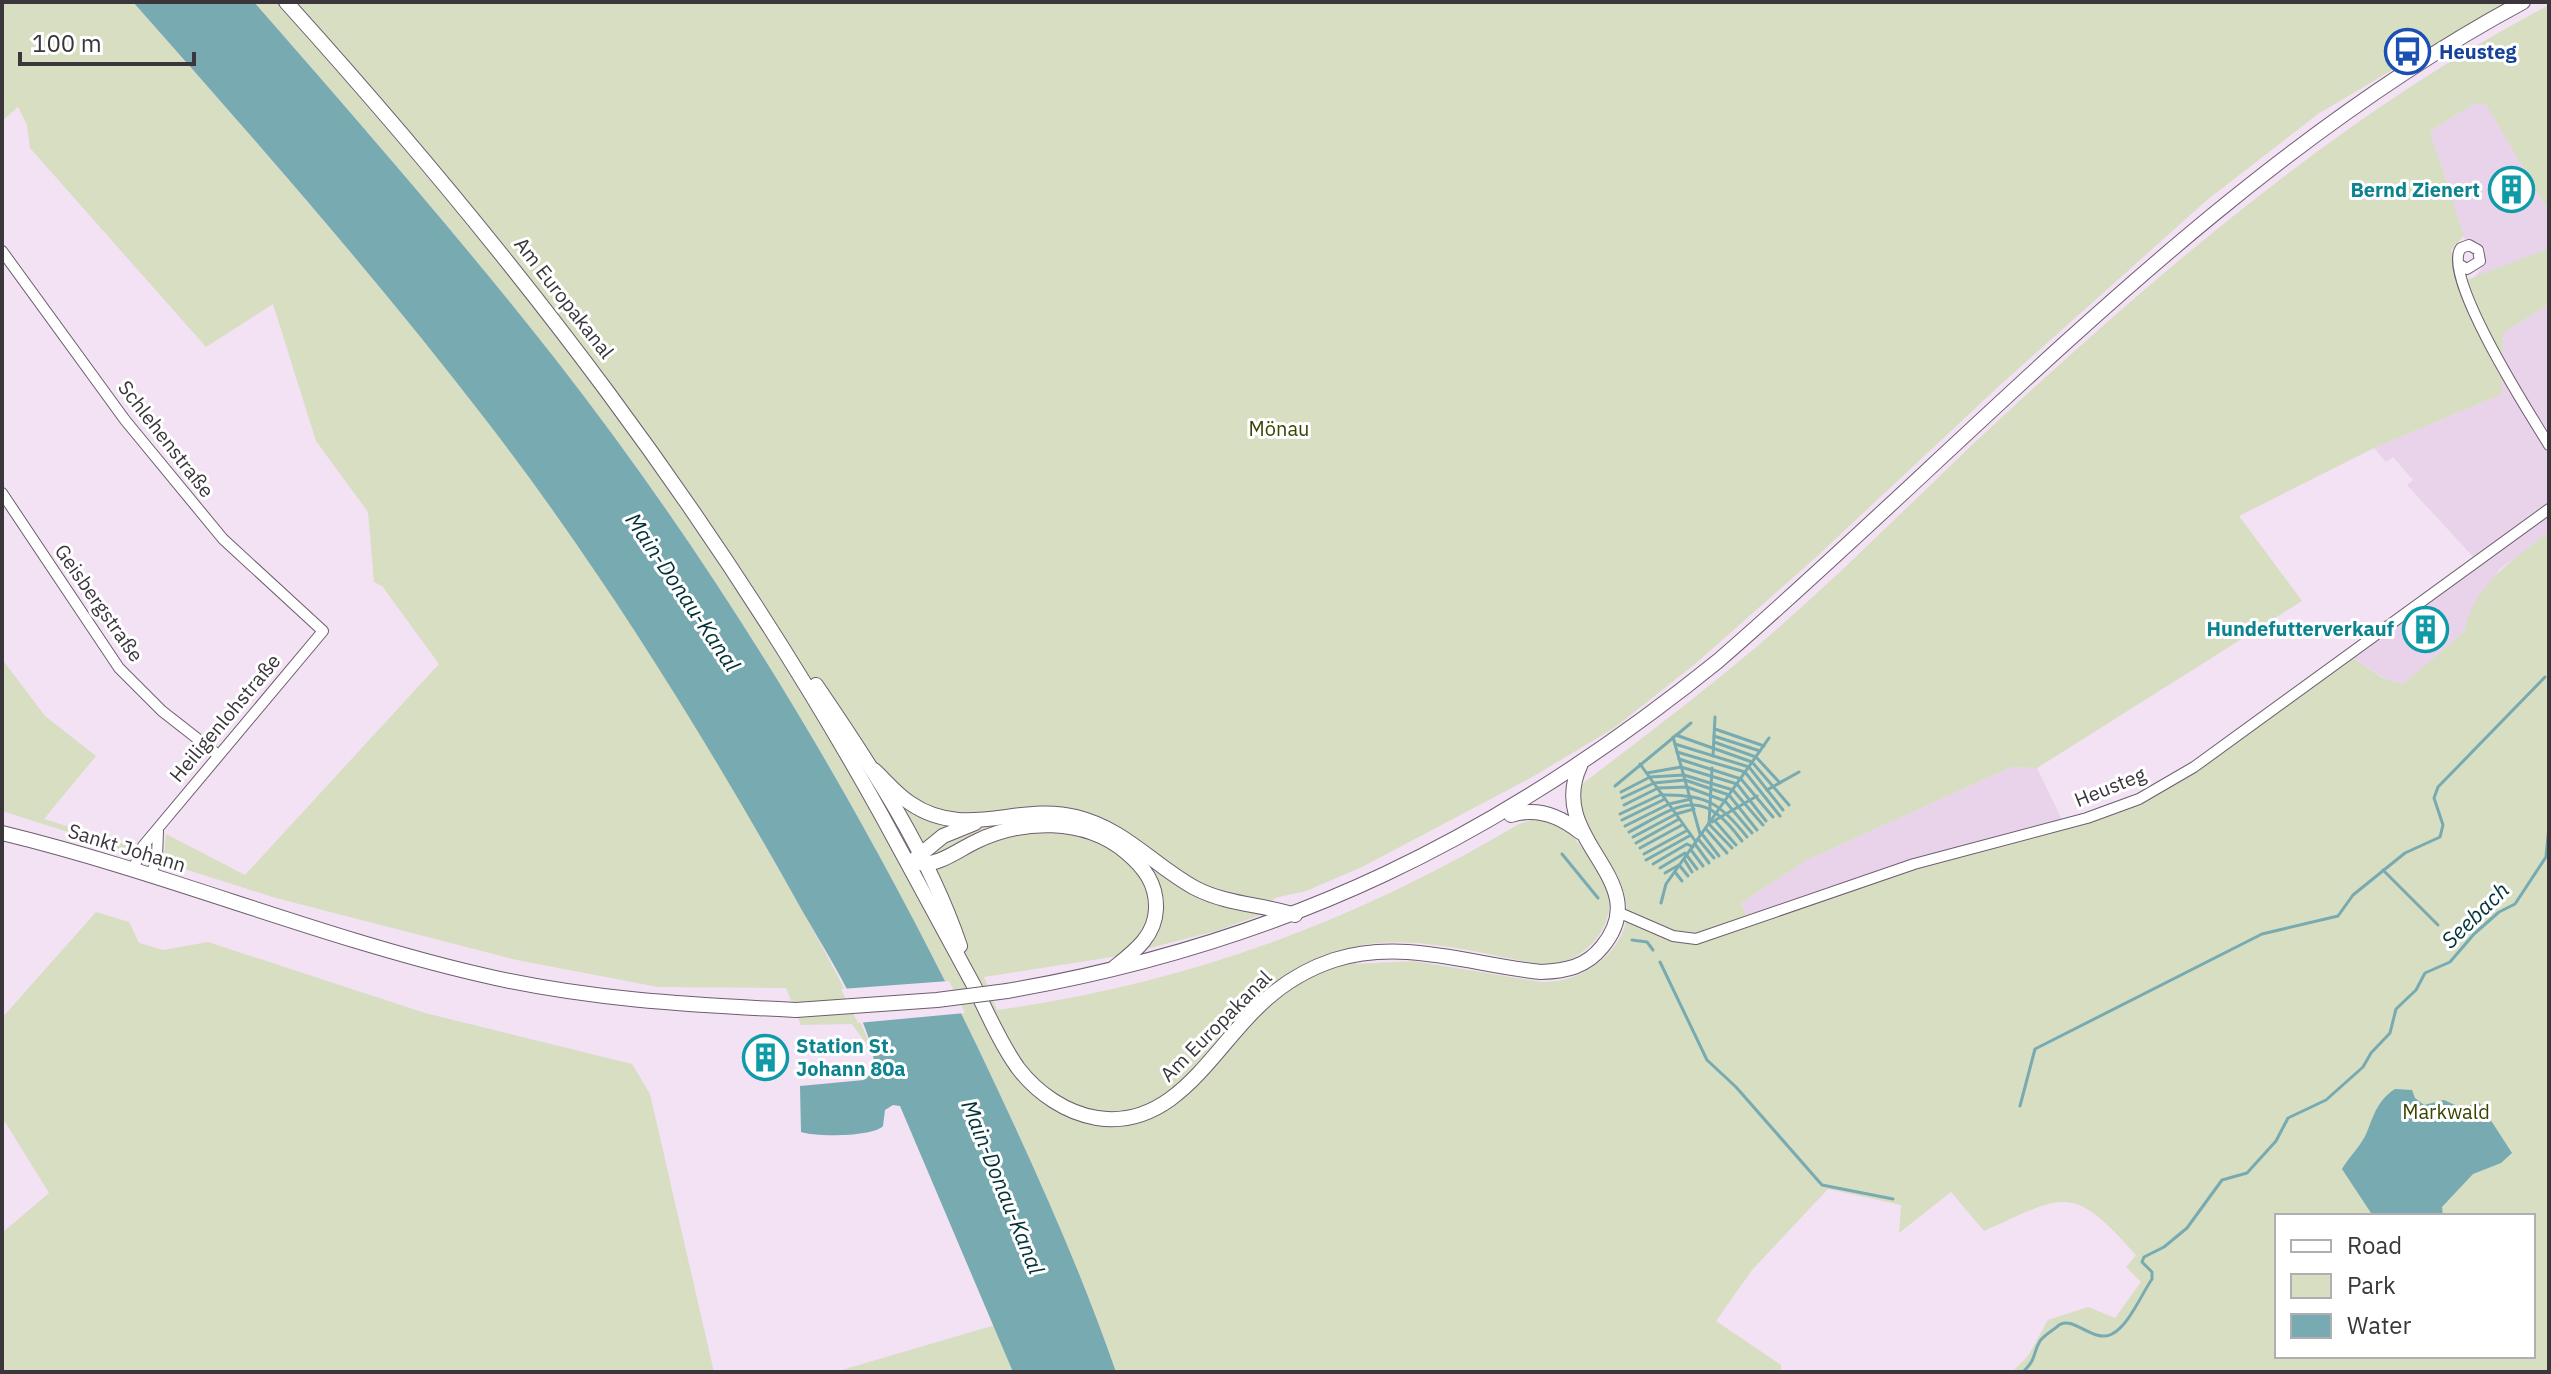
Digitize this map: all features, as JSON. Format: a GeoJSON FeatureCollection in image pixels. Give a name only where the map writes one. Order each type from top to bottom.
{"type":"FeatureCollection","features":[{"type":"Feature","properties":{"kind":"main road","name":"Am Europakanal"},"geometry":{"type":"LineString","coordinates":[[286,2],[484,228],[579,349],[696,512],[781,641],[916,863]]}},
{"type":"Feature","properties":{"kind":"main road","name":"Sankt Johann"},"geometry":{"type":"LineString","coordinates":[[2,833],[151,875],[421,960],[525,984],[681,1004],[796,1010],[937,1000],[1007,991],[1109,971],[1220,941],[1295,915],[1393,872],[1502,815],[1580,766],[1656,711],[1788,600],[2136,281],[2219,210],[2387,86],[2523,2]]}},
{"type":"Feature","properties":{"kind":"main road","name":"Am Europakanal"},"geometry":{"type":"LineString","coordinates":[[781,641],[801,663],[874,770],[974,987],[1017,1067],[1041,1092],[1062,1107],[1086,1116],[1124,1119],[1160,1105],[1181,1091],[1264,1001],[1292,980],[1323,964],[1354,955],[1401,950],[1526,970],[1564,971],[1595,955],[1609,938],[1620,913]]}},
{"type":"Feature","properties":{"kind":"main road"},"geometry":{"type":"LineString","coordinates":[[1580,766],[1571,796],[1581,832],[1614,885],[1620,913]]}},
{"type":"Feature","properties":{"kind":"main road"},"geometry":{"type":"LineString","coordinates":[[874,770],[910,804],[943,818],[975,823]]}},
{"type":"Feature","properties":{"kind":"main road"},"geometry":{"type":"LineString","coordinates":[[1502,815],[1544,813],[1581,832]]}},
{"type":"Feature","properties":{"kind":"main road"},"geometry":{"type":"LineString","coordinates":[[916,863],[943,836],[975,823],[1019,815],[1073,816],[1111,829],[1175,876],[1214,897],[1242,906],[1295,915]]}},
{"type":"Feature","properties":{"kind":"main road"},"geometry":{"type":"LineString","coordinates":[[916,863],[983,838],[1031,826],[1082,829],[1112,841],[1143,868],[1153,886],[1156,905],[1154,923],[1140,947],[1109,971]]}},
{"type":"Feature","properties":{"kind":"street","name":"Schlehenstraße"},"geometry":{"type":"LineString","coordinates":[[2,251],[125,420],[223,539],[323,631]]}},
{"type":"Feature","properties":{"kind":"street"},"geometry":{"type":"LineString","coordinates":[[2460,265],[2487,342],[2549,445]]}},
{"type":"Feature","properties":{"kind":"street","name":"Geisbergstraße"},"geometry":{"type":"LineString","coordinates":[[2,493],[119,668],[162,711],[217,754]]}},
{"type":"Feature","properties":{"kind":"street","name":"Heusteg"},"geometry":{"type":"LineString","coordinates":[[1620,913],[1673,936],[1696,939],[1914,864],[2072,823],[2139,799],[2194,767],[2549,509]]}},
{"type":"Feature","properties":{"kind":"street","name":"Heiligenlohstraße"},"geometry":{"type":"LineString","coordinates":[[133,870],[143,846],[323,631]]}},
{"type":"Feature","properties":{"kind":"street","name":"Heiligenlohstraße"},"geometry":{"type":"LineString","coordinates":[[151,875],[157,857],[158,831]]}},
{"type":"Feature","properties":{"kind":"shaded area"},"geometry":{"type":"Polygon","coordinates":[[[2486,103],[2549,212],[2549,248],[2474,278],[2484,265],[2485,249],[2478,242],[2465,240],[2430,131],[2474,104],[2486,103]]]}},
{"type":"Feature","properties":{"kind":"shaded area"},"geometry":{"type":"Polygon","coordinates":[[[2549,304],[2549,532],[2499,570],[2465,631],[2403,684],[2384,678],[2348,655],[2477,561],[2407,485],[2413,480],[2393,457],[2386,462],[2374,448],[2502,394],[2503,333],[2549,304]]]}},
{"type":"Feature","properties":{"kind":"shaded area"},"geometry":{"type":"Polygon","coordinates":[[[2011,767],[2037,768],[2064,824],[1879,870],[1747,918],[1741,903],[1807,860],[2011,767]]]}},
{"type":"Feature","properties":{"kind":"green space"},"geometry":{"type":"Polygon","coordinates":[[[2,2],[133,2],[360,263],[527,475],[634,629],[701,735],[794,895],[837,975],[875,1056],[852,1024],[801,1025],[786,988],[658,987],[517,960],[276,898],[2,811],[2,659],[45,716],[96,756],[44,819],[164,856],[166,834],[245,875],[439,664],[382,586],[374,582],[368,512],[316,441],[273,304],[206,347],[30,148],[27,125],[18,107],[2,121],[2,2]]]}},
{"type":"Feature","properties":{"kind":"green space"},"geometry":{"type":"Polygon","coordinates":[[[254,2],[2507,2],[2318,114],[2207,200],[1998,387],[1814,559],[1695,664],[1614,728],[1534,776],[1362,867],[1306,891],[1275,898],[1260,915],[1216,931],[1118,956],[984,977],[997,1010],[1067,999],[1202,966],[1331,919],[1395,891],[1519,824],[1545,819],[1561,825],[1570,834],[1598,868],[1607,885],[1610,900],[1604,927],[1597,938],[1576,956],[1549,966],[1421,943],[1370,944],[1347,949],[1356,964],[1413,961],[1541,982],[1558,981],[1582,973],[1603,959],[1618,941],[1626,922],[1622,886],[1575,805],[1582,784],[1754,649],[2064,360],[2262,194],[2402,93],[2474,47],[2549,5],[2549,212],[2486,104],[2474,104],[2430,131],[2464,236],[2451,250],[2459,283],[2549,248],[2549,304],[2503,333],[2502,394],[2374,448],[2239,516],[2302,601],[2037,768],[2011,767],[1807,860],[1741,903],[1747,918],[1879,870],[2138,799],[2196,765],[2348,655],[2383,678],[2403,684],[2465,631],[2476,600],[2497,574],[2549,532],[2549,1372],[2012,1372],[2028,1356],[2048,1320],[2088,1307],[2115,1318],[2141,1282],[2126,1267],[2136,1255],[2114,1232],[2097,1216],[2067,1202],[2033,1209],[1984,1231],[1951,1192],[1899,1233],[1901,1205],[1828,1189],[1752,1270],[1716,1321],[1781,1365],[1781,1372],[1116,1372],[1052,1208],[978,1048],[838,782],[734,611],[678,527],[560,365],[448,227],[254,2]]]}},
{"type":"Feature","properties":{"kind":"green space"},"geometry":{"type":"Polygon","coordinates":[[[96,912],[129,922],[139,943],[163,950],[208,942],[425,1013],[632,1064],[650,1094],[714,1372],[2,1372],[2,1233],[49,1193],[2,1117],[2,1018],[96,912]]]}},
{"type":"Feature","properties":{"kind":"green space"},"geometry":{"type":"Polygon","coordinates":[[[995,1325],[1013,1372],[835,1372],[995,1325]]]}},
{"type":"Feature","properties":{"kind":"water","name":"Main-Donau-Kanal"},"geometry":{"type":"Polygon","coordinates":[[[133,2],[254,2],[485,272],[620,445],[734,611],[838,782],[887,870],[1015,1127],[1069,1249],[1116,1372],[1013,1372],[900,1106],[893,1105],[885,1110],[883,1126],[877,1130],[830,1135],[801,1132],[800,1086],[864,1080],[874,1071],[873,1054],[858,1010],[846,987],[728,781],[614,599],[489,424],[359,263],[133,2]]]}},
{"type":"Feature","properties":{"kind":"water"},"geometry":{"type":"Polygon","coordinates":[[[2395,1089],[2412,1090],[2415,1098],[2424,1105],[2444,1100],[2462,1108],[2479,1102],[2512,1153],[2501,1163],[2473,1174],[2442,1207],[2443,1214],[2372,1214],[2342,1169],[2389,1093],[2395,1089]]]}},
{"type":"Feature","properties":{"kind":"pier"},"geometry":{"type":"Polygon","coordinates":[[[949,981],[965,1013],[858,1023],[841,989],[949,981]]]}},
{"type":"Feature","properties":{"kind":"waterway"},"geometry":{"type":"LineString","coordinates":[[2020,1106],[2035,1049],[2262,934],[2338,916],[2353,895],[2405,853],[2440,837],[2443,825],[2434,798],[2438,787],[2545,677]]}},
{"type":"Feature","properties":{"kind":"waterway"},"geometry":{"type":"LineString","coordinates":[[1713,756],[1715,717]]}},
{"type":"Feature","properties":{"kind":"waterway"},"geometry":{"type":"LineString","coordinates":[[1615,786],[1691,723]]}},
{"type":"Feature","properties":{"kind":"waterway"},"geometry":{"type":"LineString","coordinates":[[1715,729],[1764,746]]}},
{"type":"Feature","properties":{"kind":"waterway"},"geometry":{"type":"LineString","coordinates":[[1676,735],[1752,762],[1789,805]]}},
{"type":"Feature","properties":{"kind":"waterway"},"geometry":{"type":"LineString","coordinates":[[1714,736],[1760,751]]}},
{"type":"Feature","properties":{"kind":"waterway"},"geometry":{"type":"LineString","coordinates":[[1673,737],[1700,834]]}},
{"type":"Feature","properties":{"kind":"waterway"},"geometry":{"type":"LineString","coordinates":[[1661,903],[1666,884],[1769,738]]}},
{"type":"Feature","properties":{"kind":"waterway"},"geometry":{"type":"LineString","coordinates":[[1714,742],[1756,757],[1780,783]]}},
{"type":"Feature","properties":{"kind":"waterway"},"geometry":{"type":"LineString","coordinates":[[1675,744],[1749,767],[1783,810]]}},
{"type":"Feature","properties":{"kind":"waterway"},"geometry":{"type":"LineString","coordinates":[[1677,752],[1745,772],[1780,816]]}},
{"type":"Feature","properties":{"kind":"waterway"},"geometry":{"type":"LineString","coordinates":[[1679,759],[1741,779],[1773,817]]}},
{"type":"Feature","properties":{"kind":"waterway"},"geometry":{"type":"LineString","coordinates":[[1640,764],[1696,842]]}},
{"type":"Feature","properties":{"kind":"waterway"},"geometry":{"type":"LineString","coordinates":[[1647,773],[1681,767],[1737,784],[1766,821]]}},
{"type":"Feature","properties":{"kind":"waterway"},"geometry":{"type":"LineString","coordinates":[[1709,824],[1712,768]]}},
{"type":"Feature","properties":{"kind":"waterway"},"geometry":{"type":"LineString","coordinates":[[1767,790],[1799,772]]}},
{"type":"Feature","properties":{"kind":"waterway"},"geometry":{"type":"LineString","coordinates":[[1621,792],[1650,777],[1684,775],[1733,790],[1763,825]]}},
{"type":"Feature","properties":{"kind":"waterway"},"geometry":{"type":"LineString","coordinates":[[1622,798],[1654,783],[1685,780],[1729,795],[1757,830]]}},
{"type":"Feature","properties":{"kind":"waterway"},"geometry":{"type":"LineString","coordinates":[[1624,805],[1658,788],[1687,787],[1725,801],[1752,833]]}},
{"type":"Feature","properties":{"kind":"waterway"},"geometry":{"type":"LineString","coordinates":[[1620,814],[1662,794]]}},
{"type":"Feature","properties":{"kind":"waterway"},"geometry":{"type":"LineString","coordinates":[[1663,795],[1691,796],[1711,803],[1729,816],[1747,837]]}},
{"type":"Feature","properties":{"kind":"waterway"},"geometry":{"type":"LineString","coordinates":[[1712,822],[1757,796]]}},
{"type":"Feature","properties":{"kind":"waterway"},"geometry":{"type":"LineString","coordinates":[[1622,820],[1665,799]]}},
{"type":"Feature","properties":{"kind":"waterway"},"geometry":{"type":"LineString","coordinates":[[1625,826],[1669,804],[1691,799]]}},
{"type":"Feature","properties":{"kind":"waterway"},"geometry":{"type":"LineString","coordinates":[[1629,832],[1663,814],[1690,805],[1714,812],[1728,823],[1742,841]]}},
{"type":"Feature","properties":{"kind":"waterway"},"geometry":{"type":"LineString","coordinates":[[1633,837],[1676,814],[1694,809]]}},
{"type":"Feature","properties":{"kind":"waterway"},"geometry":{"type":"LineString","coordinates":[[1636,843],[1679,819]]}},
{"type":"Feature","properties":{"kind":"waterway"},"geometry":{"type":"LineString","coordinates":[[1715,821],[1736,845]]}},
{"type":"Feature","properties":{"kind":"waterway"},"geometry":{"type":"LineString","coordinates":[[1709,824],[1732,848]]}},
{"type":"Feature","properties":{"kind":"waterway"},"geometry":{"type":"LineString","coordinates":[[1640,848],[1682,825]]}},
{"type":"Feature","properties":{"kind":"waterway","name":"Seebach"},"geometry":{"type":"LineString","coordinates":[[2023,1372],[2033,1359],[2040,1341],[2059,1325],[2071,1324],[2105,1336],[2124,1324],[2152,1279],[2152,1272],[2142,1262],[2144,1257],[2164,1247],[2187,1228],[2222,1180],[2247,1173],[2276,1141],[2288,1118],[2326,1100],[2363,1067],[2371,1053],[2390,1033],[2396,1009],[2416,990],[2425,973],[2450,962],[2474,934],[2499,912],[2515,904],[2546,857],[2549,826]]}},
{"type":"Feature","properties":{"kind":"waterway"},"geometry":{"type":"LineString","coordinates":[[1706,829],[1727,853]]}},
{"type":"Feature","properties":{"kind":"waterway"},"geometry":{"type":"LineString","coordinates":[[1644,854],[1686,831]]}},
{"type":"Feature","properties":{"kind":"waterway"},"geometry":{"type":"LineString","coordinates":[[1702,834],[1719,856]]}},
{"type":"Feature","properties":{"kind":"waterway"},"geometry":{"type":"LineString","coordinates":[[1646,860],[1691,835]]}},
{"type":"Feature","properties":{"kind":"waterway"},"geometry":{"type":"LineString","coordinates":[[1699,840],[1714,858]]}},
{"type":"Feature","properties":{"kind":"waterway"},"geometry":{"type":"LineString","coordinates":[[1653,864],[1687,844],[1693,847]]}},
{"type":"Feature","properties":{"kind":"waterway"},"geometry":{"type":"LineString","coordinates":[[1695,844],[1709,863]]}},
{"type":"Feature","properties":{"kind":"waterway"},"geometry":{"type":"LineString","coordinates":[[1691,850],[1703,866]]}},
{"type":"Feature","properties":{"kind":"waterway"},"geometry":{"type":"LineString","coordinates":[[1660,868],[1685,853],[1697,869]]}},
{"type":"Feature","properties":{"kind":"waterway"},"geometry":{"type":"LineString","coordinates":[[1562,854],[1598,898]]}},
{"type":"Feature","properties":{"kind":"waterway"},"geometry":{"type":"LineString","coordinates":[[1684,859],[1692,872]]}},
{"type":"Feature","properties":{"kind":"waterway"},"geometry":{"type":"LineString","coordinates":[[1665,873],[1679,865]]}},
{"type":"Feature","properties":{"kind":"waterway"},"geometry":{"type":"LineString","coordinates":[[1680,866],[1688,876]]}},
{"type":"Feature","properties":{"kind":"waterway"},"geometry":{"type":"LineString","coordinates":[[2383,870],[2438,925]]}},
{"type":"Feature","properties":{"kind":"waterway"},"geometry":{"type":"LineString","coordinates":[[1675,872],[1682,881]]}},
{"type":"Feature","properties":{"kind":"waterway"},"geometry":{"type":"LineString","coordinates":[[1632,940],[1647,942],[1653,950]]}},
{"type":"Feature","properties":{"kind":"waterway"},"geometry":{"type":"LineString","coordinates":[[1660,962],[1707,1060],[1736,1087],[1822,1185],[1893,1199]]}},
{"type":"Feature","properties":{"kind":"place","name":"Heusteg"},"geometry":{"type":"Point","coordinates":[2408,52]}},
{"type":"Feature","properties":{"kind":"place","name":"Bernd Zienert"},"geometry":{"type":"Point","coordinates":[2511,190]}},
{"type":"Feature","properties":{"kind":"place","name":"Hundefutterverkauf"},"geometry":{"type":"Point","coordinates":[2425,629]}},
{"type":"Feature","properties":{"kind":"place","name":"Station St. Johann 80a"},"geometry":{"type":"Point","coordinates":[765,1057]}},
{"type":"Feature","properties":{"kind":"park label","name":"Mönau"},"geometry":{"type":"Point","coordinates":[1279,429]}},
{"type":"Feature","properties":{"kind":"park label","name":"Markwald"},"geometry":{"type":"Point","coordinates":[2446,1112]}}]}
